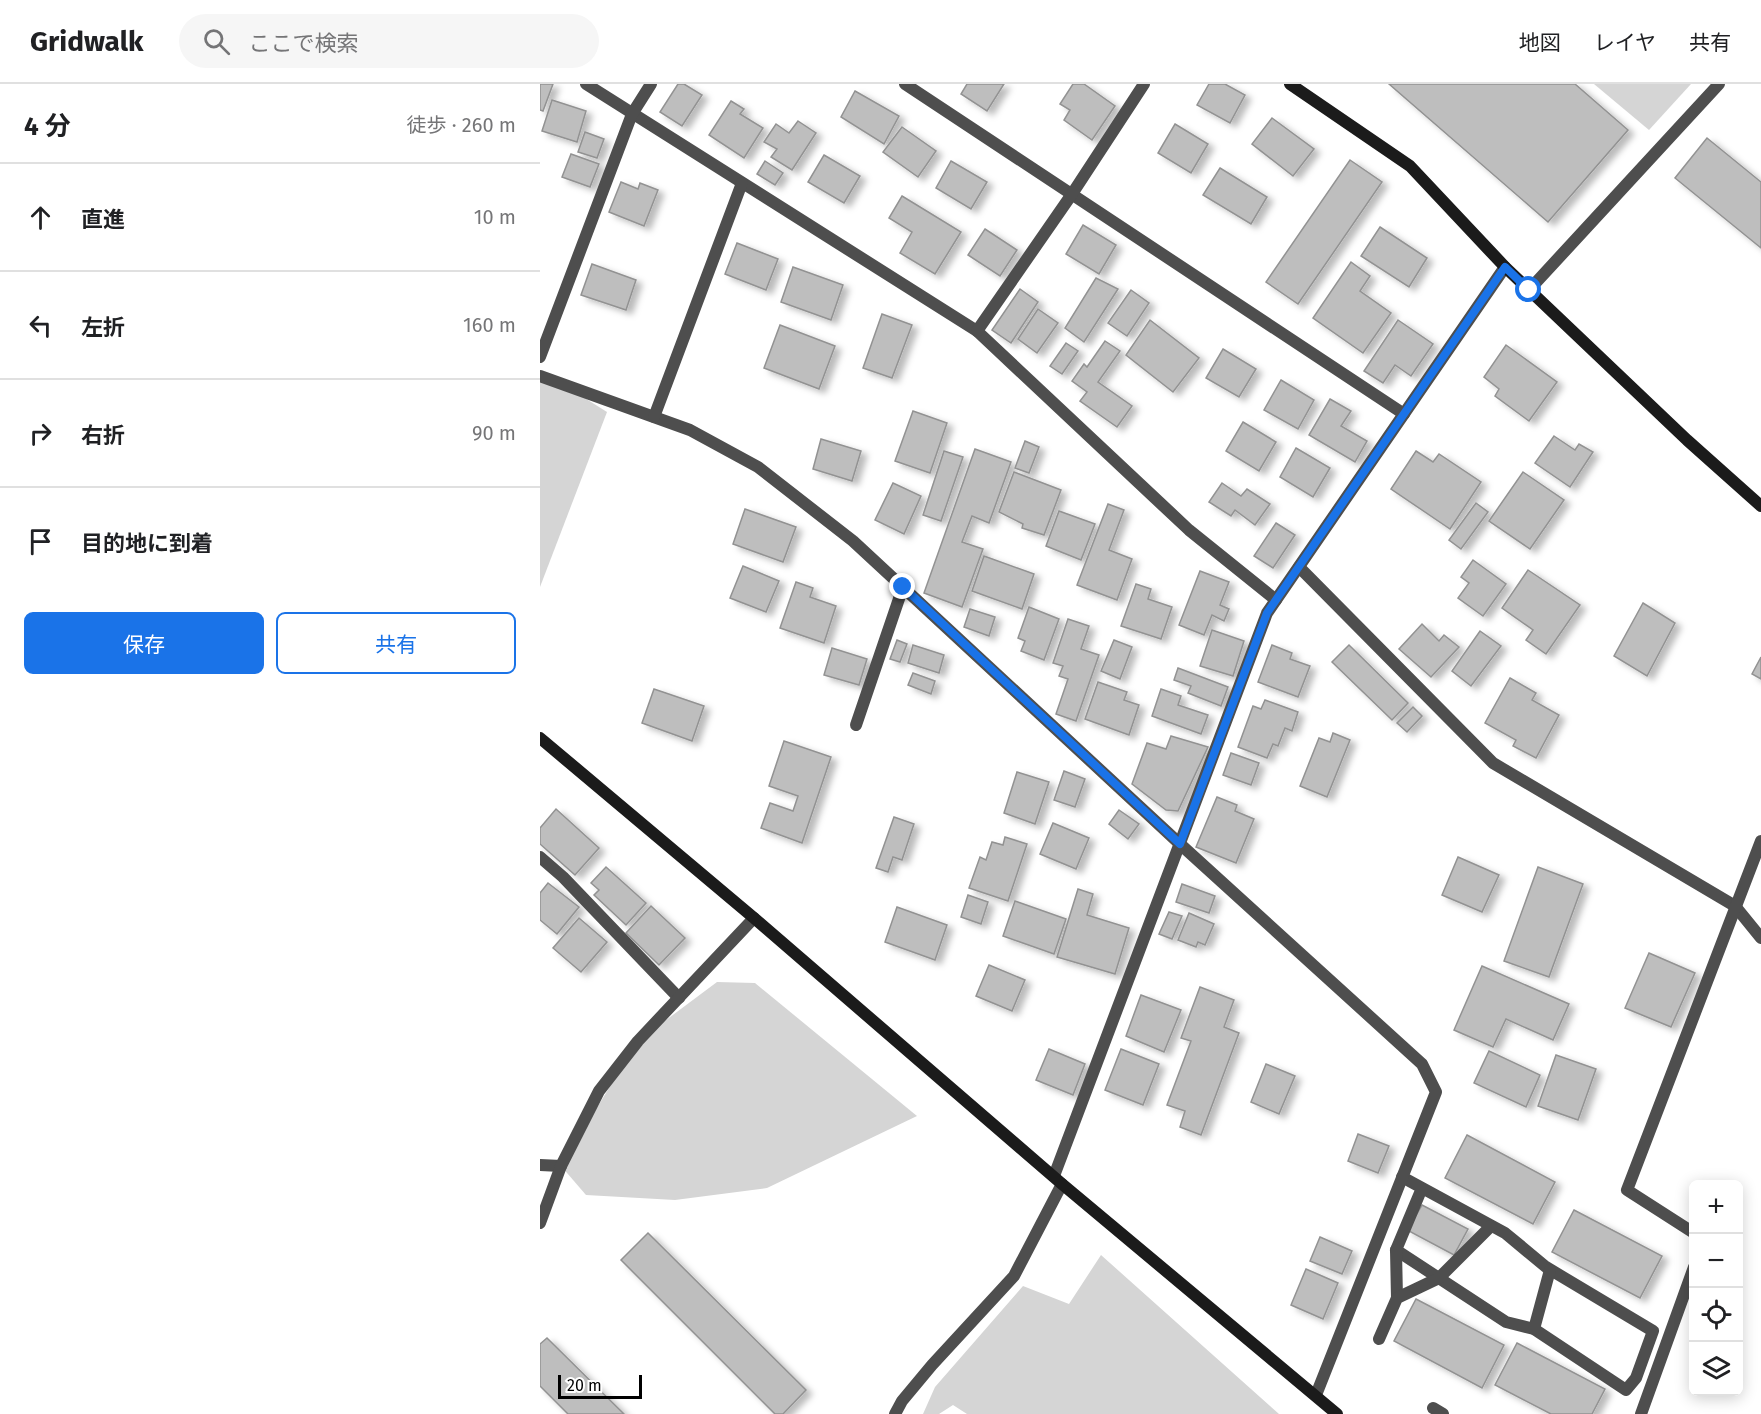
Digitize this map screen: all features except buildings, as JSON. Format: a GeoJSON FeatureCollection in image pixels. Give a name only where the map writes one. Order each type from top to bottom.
{"type":"FeatureCollection","features":[{"type":"Feature","properties":{"kind":"street"},"geometry":{"type":"LineString","coordinates":[[586,84],[977,331],[1189,530],[1276,600]]}},
{"type":"Feature","properties":{"kind":"street"},"geometry":{"type":"LineString","coordinates":[[540,357],[632,114],[651,84]]}},
{"type":"Feature","properties":{"kind":"street"},"geometry":{"type":"LineString","coordinates":[[905,84],[1404,414]]}},
{"type":"Feature","properties":{"kind":"street"},"geometry":{"type":"LineString","coordinates":[[977,331],[1072,194],[1144,84]]}},
{"type":"Feature","properties":{"kind":"street"},"geometry":{"type":"LineString","coordinates":[[1290,84],[1410,166],[1505,267],[1687,440],[1761,506]]}},
{"type":"Feature","properties":{"kind":"street"},"geometry":{"type":"LineString","coordinates":[[1529,290],[1719,84]]}},
{"type":"Feature","properties":{"kind":"street"},"geometry":{"type":"LineString","coordinates":[[654,417],[742,183]]}},
{"type":"Feature","properties":{"kind":"street"},"geometry":{"type":"LineString","coordinates":[[895,1414],[902,1401],[932,1365],[1014,1276],[1058,1180],[1267,613],[1505,267]]}},
{"type":"Feature","properties":{"kind":"street"},"geometry":{"type":"LineString","coordinates":[[540,376],[690,430],[758,467],[853,541],[1422,1064],[1436,1092],[1316,1395]]}},
{"type":"Feature","properties":{"kind":"street"},"geometry":{"type":"LineString","coordinates":[[1299,567],[1493,763],[1735,906],[1761,938]]}},
{"type":"Feature","properties":{"kind":"street"},"geometry":{"type":"LineString","coordinates":[[856,725],[903,587]]}},
{"type":"Feature","properties":{"kind":"street"},"geometry":{"type":"LineString","coordinates":[[540,738],[754,918],[1058,1180],[1337,1414]]}},
{"type":"Feature","properties":{"kind":"street"},"geometry":{"type":"LineString","coordinates":[[1689,1230],[1627,1190],[1761,841]]}},
{"type":"Feature","properties":{"kind":"street"},"geometry":{"type":"LineString","coordinates":[[540,857],[563,877],[679,998]]}},
{"type":"Feature","properties":{"kind":"street"},"geometry":{"type":"LineString","coordinates":[[540,1223],[561,1166],[599,1091],[638,1041],[754,918]]}},
{"type":"Feature","properties":{"kind":"street"},"geometry":{"type":"LineString","coordinates":[[540,1165],[561,1166]]}},
{"type":"Feature","properties":{"kind":"street"},"geometry":{"type":"LineString","coordinates":[[1396,1250],[1506,1322],[1534,1329],[1626,1390],[1636,1378],[1653,1331],[1550,1270],[1505,1233],[1402,1177]]}},
{"type":"Feature","properties":{"kind":"street"},"geometry":{"type":"LineString","coordinates":[[1379,1339],[1397,1298],[1396,1250],[1422,1188]]}},
{"type":"Feature","properties":{"kind":"street"},"geometry":{"type":"LineString","coordinates":[[1397,1298],[1439,1278],[1491,1226]]}},
{"type":"Feature","properties":{"kind":"street"},"geometry":{"type":"LineString","coordinates":[[1534,1329],[1550,1270]]}},
{"type":"Feature","properties":{"kind":"street"},"geometry":{"type":"LineString","coordinates":[[1641,1414],[1689,1281]]}},
{"type":"Feature","properties":{"kind":"shaded area"},"geometry":{"type":"Polygon","coordinates":[[[1594,84],[1691,84],[1649,130],[1594,84]]]}},
{"type":"Feature","properties":{"kind":"shaded area"},"geometry":{"type":"Polygon","coordinates":[[[540,370],[607,412],[540,587],[540,370]]]}},
{"type":"Feature","properties":{"kind":"shaded area"},"geometry":{"type":"Polygon","coordinates":[[[717,982],[755,983],[917,1116],[767,1188],[675,1200],[586,1195],[561,1166],[638,1041],[717,982]]]}},
{"type":"Feature","properties":{"kind":"shaded area"},"geometry":{"type":"Polygon","coordinates":[[[1101,1255],[1279,1414],[967,1414],[953,1405],[939,1414],[923,1414],[935,1387],[1023,1286],[1069,1304],[1101,1255]]]}},
{"type":"Feature","properties":{"kind":"route"},"geometry":{"type":"LineString","coordinates":[[903,587],[1180,844],[1267,613],[1505,267],[1529,290]]}}]}
